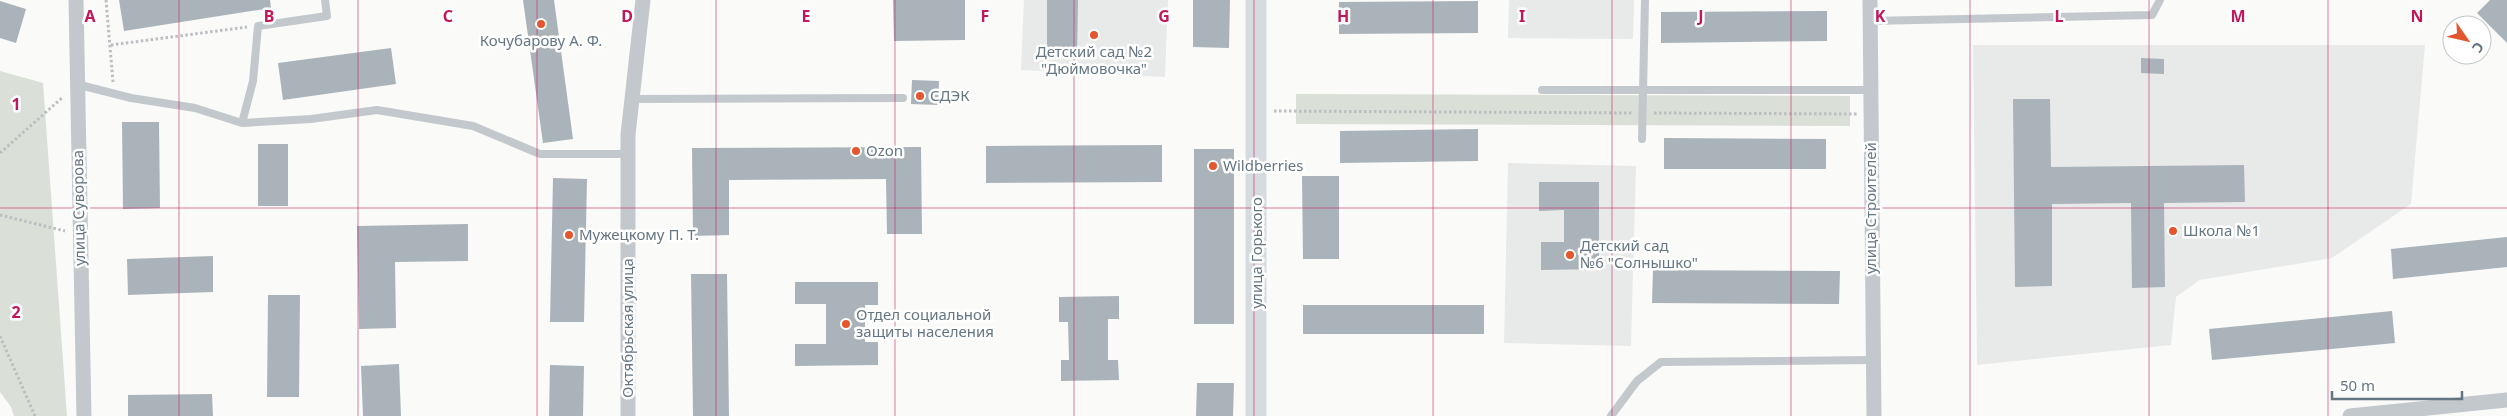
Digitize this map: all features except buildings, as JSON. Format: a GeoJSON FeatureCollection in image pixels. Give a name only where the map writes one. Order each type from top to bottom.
{"type":"FeatureCollection","features":[{"type":"Feature","properties":{"kind":"street","name":"улица Суворова"},"geometry":{"type":"LineString","coordinates":[[76,0],[76,84],[84,416]]}},
{"type":"Feature","properties":{"kind":"street","name":"Октябрьская улица"},"geometry":{"type":"LineString","coordinates":[[628,416],[628,154],[643,0]]}},
{"type":"Feature","properties":{"kind":"street","name":"улица Горького"},"geometry":{"type":"LineString","coordinates":[[1256,0],[1256,416]]}},
{"type":"Feature","properties":{"kind":"street","name":"улица Строителей"},"geometry":{"type":"LineString","coordinates":[[1870,0],[1874,416]]}},
{"type":"Feature","properties":{"kind":"street"},"geometry":{"type":"LineString","coordinates":[[2350,416],[2507,400]]}},
{"type":"Feature","properties":{"kind":"lane"},"geometry":{"type":"LineString","coordinates":[[242,123],[253,81],[258,26],[327,16],[325,0]]}},
{"type":"Feature","properties":{"kind":"lane"},"geometry":{"type":"LineString","coordinates":[[1642,139],[1645,90],[1645,0]]}},
{"type":"Feature","properties":{"kind":"lane"},"geometry":{"type":"LineString","coordinates":[[1870,21],[2152,15],[2160,0]]}},
{"type":"Feature","properties":{"kind":"lane"},"geometry":{"type":"LineString","coordinates":[[76,84],[114,94],[195,108],[242,123],[311,119],[377,110],[473,126],[540,154],[628,154]]}},
{"type":"Feature","properties":{"kind":"lane"},"geometry":{"type":"LineString","coordinates":[[1542,90],[1870,90]]}},
{"type":"Feature","properties":{"kind":"lane"},"geometry":{"type":"LineString","coordinates":[[632,99],[904,98]]}},
{"type":"Feature","properties":{"kind":"lane"},"geometry":{"type":"LineString","coordinates":[[1612,416],[1637,381],[1661,362],[1873,360]]}},
{"type":"Feature","properties":{"kind":"path"},"geometry":{"type":"LineString","coordinates":[[106,0],[114,94]]}},
{"type":"Feature","properties":{"kind":"path"},"geometry":{"type":"LineString","coordinates":[[111,45],[258,26]]}},
{"type":"Feature","properties":{"kind":"path"},"geometry":{"type":"LineString","coordinates":[[0,153],[76,84]]}},
{"type":"Feature","properties":{"kind":"path"},"geometry":{"type":"LineString","coordinates":[[1257,111],[1870,114]]}},
{"type":"Feature","properties":{"kind":"path"},"geometry":{"type":"LineString","coordinates":[[0,215],[80,234]]}},
{"type":"Feature","properties":{"kind":"path"},"geometry":{"type":"LineString","coordinates":[[0,336],[35,416]]}},
{"type":"Feature","properties":{"kind":"shaded area","name":"Детский сад №2 \"Дюймовочка\""},"geometry":{"type":"Polygon","coordinates":[[[1024,0],[1168,0],[1165,77],[1021,70],[1024,0]]]}},
{"type":"Feature","properties":{"kind":"shaded area"},"geometry":{"type":"Polygon","coordinates":[[[1509,0],[1634,0],[1633,39],[1508,38],[1509,0]]]}},
{"type":"Feature","properties":{"kind":"shaded area","name":"Школа №1"},"geometry":{"type":"Polygon","coordinates":[[[1973,45],[2425,45],[2411,204],[2332,258],[2200,280],[2176,297],[2171,345],[1977,365],[1973,45]]]}},
{"type":"Feature","properties":{"kind":"shaded area"},"geometry":{"type":"Polygon","coordinates":[[[0,71],[43,83],[67,416],[14,416],[11,407],[0,392],[0,71]]]}},
{"type":"Feature","properties":{"kind":"shaded area"},"geometry":{"type":"Polygon","coordinates":[[[1296,94],[1850,96],[1850,126],[1296,124],[1296,94]]]}},
{"type":"Feature","properties":{"kind":"shaded area","name":"Детский сад №6 \"Солнышко\""},"geometry":{"type":"Polygon","coordinates":[[[1508,163],[1636,166],[1631,346],[1504,343],[1508,163]]]}},
{"type":"Feature","properties":{"kind":"place","name":"Кочубарову А. Ф."},"geometry":{"type":"Point","coordinates":[541,24]}},
{"type":"Feature","properties":{"kind":"place","name":"Детский сад №2 \"Дюймовочка\""},"geometry":{"type":"Point","coordinates":[1094,35]}},
{"type":"Feature","properties":{"kind":"place","name":"СДЭК"},"geometry":{"type":"Point","coordinates":[920,96]}},
{"type":"Feature","properties":{"kind":"place","name":"Ozon"},"geometry":{"type":"Point","coordinates":[856,151]}},
{"type":"Feature","properties":{"kind":"place","name":"Wildberries"},"geometry":{"type":"Point","coordinates":[1213,166]}},
{"type":"Feature","properties":{"kind":"place","name":"Школа №1"},"geometry":{"type":"Point","coordinates":[2173,231]}},
{"type":"Feature","properties":{"kind":"place","name":"Мужецкому П. Т."},"geometry":{"type":"Point","coordinates":[569,235]}},
{"type":"Feature","properties":{"kind":"place","name":"Детский сад №6 \"Солнышко\""},"geometry":{"type":"Point","coordinates":[1570,255]}},
{"type":"Feature","properties":{"kind":"place","name":"Отдел социальной защиты населения"},"geometry":{"type":"Point","coordinates":[846,324]}}]}
